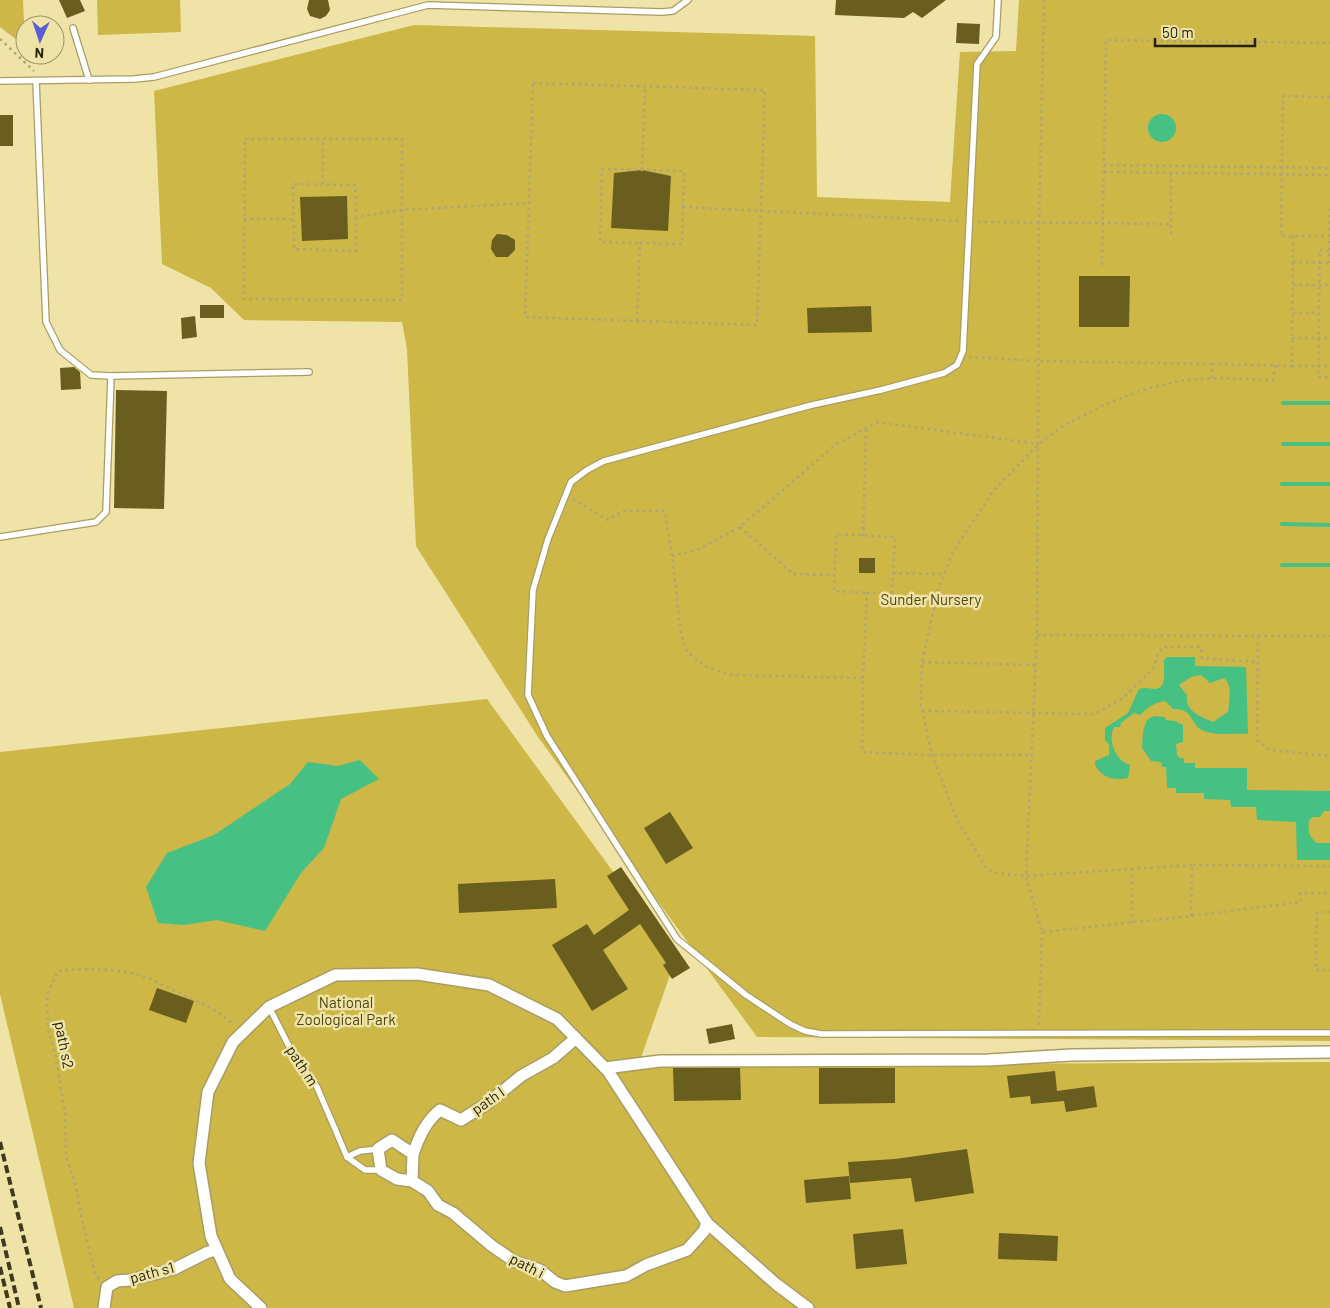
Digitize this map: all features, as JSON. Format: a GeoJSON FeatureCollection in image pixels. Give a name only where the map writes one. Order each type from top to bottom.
{"type":"FeatureCollection","features":[{"type":"Feature","properties":{"kind":"street"},"geometry":{"type":"LineString","coordinates":[[261,1308],[230,1279],[211,1236],[199,1163],[208,1092],[233,1042],[269,1008],[335,975],[418,974],[489,985],[557,1019],[605,1068],[707,1223],[776,1284],[808,1308]]}},
{"type":"Feature","properties":{"kind":"street","name":"path l"},"geometry":{"type":"LineString","coordinates":[[413,1154],[424,1128],[440,1110],[461,1120],[488,1103],[521,1076],[553,1058],[576,1038]]}},
{"type":"Feature","properties":{"kind":"street"},"geometry":{"type":"LineString","coordinates":[[605,1068],[660,1061],[988,1060],[1072,1055],[1330,1052]]}},
{"type":"Feature","properties":{"kind":"street"},"geometry":{"type":"LineString","coordinates":[[381,1170],[378,1149],[392,1140],[413,1154],[412,1181]]}},
{"type":"Feature","properties":{"kind":"street","name":"path i"},"geometry":{"type":"LineString","coordinates":[[381,1170],[397,1179],[412,1181],[428,1191],[438,1205],[453,1213],[492,1246],[514,1261],[540,1270],[555,1282],[565,1286],[626,1276],[646,1265],[687,1250],[704,1231],[707,1223]]}},
{"type":"Feature","properties":{"kind":"street","name":"path s1"},"geometry":{"type":"LineString","coordinates":[[107,1287],[117,1281],[130,1280],[174,1269],[217,1250]]}},
{"type":"Feature","properties":{"kind":"street"},"geometry":{"type":"LineString","coordinates":[[104,1308],[107,1287]]}},
{"type":"Feature","properties":{"kind":"lane"},"geometry":{"type":"LineString","coordinates":[[0,81],[144,79],[428,5],[662,12],[673,11],[688,0]]}},
{"type":"Feature","properties":{"kind":"lane"},"geometry":{"type":"LineString","coordinates":[[998,0],[996,37],[977,64],[963,351],[957,365],[944,373],[881,390],[812,404],[604,461],[587,470],[571,482],[548,539],[533,590],[528,695],[547,736],[677,939],[746,996],[790,1024],[805,1031],[821,1034],[1330,1033]]}},
{"type":"Feature","properties":{"kind":"lane"},"geometry":{"type":"LineString","coordinates":[[73,28],[89,80]]}},
{"type":"Feature","properties":{"kind":"lane"},"geometry":{"type":"LineString","coordinates":[[36,81],[46,322],[60,350],[92,375],[309,372]]}},
{"type":"Feature","properties":{"kind":"lane"},"geometry":{"type":"LineString","coordinates":[[0,537],[96,522],[106,512],[111,376]]}},
{"type":"Feature","properties":{"kind":"lane","name":"path m"},"geometry":{"type":"LineString","coordinates":[[269,1008],[292,1052],[317,1087],[332,1126],[347,1157]]}},
{"type":"Feature","properties":{"kind":"lane"},"geometry":{"type":"LineString","coordinates":[[378,1149],[360,1151],[347,1157],[365,1170],[381,1170]]}},
{"type":"Feature","properties":{"kind":"path"},"geometry":{"type":"LineString","coordinates":[[1038,1033],[1042,932],[1026,876],[1037,635],[1039,223],[1044,0]]}},
{"type":"Feature","properties":{"kind":"path"},"geometry":{"type":"LineString","coordinates":[[0,39],[44,81]]}},
{"type":"Feature","properties":{"kind":"path"},"geometry":{"type":"LineString","coordinates":[[1102,264],[1106,40],[1330,43]]}},
{"type":"Feature","properties":{"kind":"path"},"geometry":{"type":"LineString","coordinates":[[533,82],[645,86],[765,90],[757,325],[525,317],[533,82]]}},
{"type":"Feature","properties":{"kind":"path"},"geometry":{"type":"LineString","coordinates":[[642,170],[645,86]]}},
{"type":"Feature","properties":{"kind":"path"},"geometry":{"type":"LineString","coordinates":[[1330,97],[1283,96],[1281,236],[1330,236]]}},
{"type":"Feature","properties":{"kind":"path"},"geometry":{"type":"LineString","coordinates":[[245,139],[402,139],[402,210],[402,300],[244,299],[245,139]]}},
{"type":"Feature","properties":{"kind":"path"},"geometry":{"type":"LineString","coordinates":[[323,139],[323,184]]}},
{"type":"Feature","properties":{"kind":"path"},"geometry":{"type":"LineString","coordinates":[[1104,165],[1330,168]]}},
{"type":"Feature","properties":{"kind":"path"},"geometry":{"type":"LineString","coordinates":[[602,169],[684,171],[683,207],[682,244],[600,242],[602,169]]}},
{"type":"Feature","properties":{"kind":"path"},"geometry":{"type":"LineString","coordinates":[[1104,172],[1330,175]]}},
{"type":"Feature","properties":{"kind":"path"},"geometry":{"type":"LineString","coordinates":[[1171,173],[1171,234]]}},
{"type":"Feature","properties":{"kind":"path"},"geometry":{"type":"LineString","coordinates":[[293,184],[355,185],[356,217],[356,251],[294,249],[293,184]]}},
{"type":"Feature","properties":{"kind":"path"},"geometry":{"type":"LineString","coordinates":[[356,217],[402,210],[529,203]]}},
{"type":"Feature","properties":{"kind":"path"},"geometry":{"type":"LineString","coordinates":[[683,207],[970,222],[1171,224]]}},
{"type":"Feature","properties":{"kind":"path"},"geometry":{"type":"LineString","coordinates":[[1293,262],[1330,263],[1330,207]]}},
{"type":"Feature","properties":{"kind":"path"},"geometry":{"type":"LineString","coordinates":[[244,219],[294,220]]}},
{"type":"Feature","properties":{"kind":"path"},"geometry":{"type":"LineString","coordinates":[[1292,366],[1294,236]]}},
{"type":"Feature","properties":{"kind":"path"},"geometry":{"type":"LineString","coordinates":[[637,321],[640,243]]}},
{"type":"Feature","properties":{"kind":"path"},"geometry":{"type":"LineString","coordinates":[[1329,251],[1320,250],[1318,377],[1330,377]]}},
{"type":"Feature","properties":{"kind":"path"},"geometry":{"type":"LineString","coordinates":[[1293,284],[1330,285]]}},
{"type":"Feature","properties":{"kind":"path"},"geometry":{"type":"LineString","coordinates":[[1292,313],[1319,313]]}},
{"type":"Feature","properties":{"kind":"path"},"geometry":{"type":"LineString","coordinates":[[1292,338],[1330,338]]}},
{"type":"Feature","properties":{"kind":"path"},"geometry":{"type":"LineString","coordinates":[[961,357],[1039,361],[1330,366]]}},
{"type":"Feature","properties":{"kind":"path"},"geometry":{"type":"LineString","coordinates":[[1212,378],[1213,364]]}},
{"type":"Feature","properties":{"kind":"path"},"geometry":{"type":"LineString","coordinates":[[1276,365],[1272,380],[1212,378],[1184,380],[1146,389],[1106,404],[1061,427],[1039,444],[993,491],[954,550],[939,586],[922,662],[921,705],[932,755],[957,820],[986,868],[995,873],[1026,876],[1192,865],[1330,866]]}},
{"type":"Feature","properties":{"kind":"path"},"geometry":{"type":"LineString","coordinates":[[672,556],[699,548],[740,527],[835,445],[877,422],[1039,444]]}},
{"type":"Feature","properties":{"kind":"path"},"geometry":{"type":"LineString","coordinates":[[863,536],[866,428]]}},
{"type":"Feature","properties":{"kind":"path"},"geometry":{"type":"LineString","coordinates":[[566,495],[608,520],[623,511],[665,511],[681,634],[688,652],[707,666],[732,675],[863,678]]}},
{"type":"Feature","properties":{"kind":"path"},"geometry":{"type":"LineString","coordinates":[[740,527],[793,574],[834,574]]}},
{"type":"Feature","properties":{"kind":"path"},"geometry":{"type":"LineString","coordinates":[[836,534],[895,537],[893,573],[892,594],[834,591],[836,534]]}},
{"type":"Feature","properties":{"kind":"path"},"geometry":{"type":"LineString","coordinates":[[893,573],[944,574]]}},
{"type":"Feature","properties":{"kind":"path"},"geometry":{"type":"LineString","coordinates":[[867,593],[862,752],[932,755],[1032,755]]}},
{"type":"Feature","properties":{"kind":"path"},"geometry":{"type":"LineString","coordinates":[[1037,635],[1330,636]]}},
{"type":"Feature","properties":{"kind":"path"},"geometry":{"type":"LineString","coordinates":[[1258,636],[1257,740],[1270,750],[1330,756]]}},
{"type":"Feature","properties":{"kind":"path"},"geometry":{"type":"LineString","coordinates":[[922,711],[1095,714],[1123,698],[1153,669],[1158,654],[1163,647],[1201,647],[1202,658],[1258,662]]}},
{"type":"Feature","properties":{"kind":"path"},"geometry":{"type":"LineString","coordinates":[[922,662],[1036,665]]}},
{"type":"Feature","properties":{"kind":"path"},"geometry":{"type":"LineString","coordinates":[[1191,916],[1192,865]]}},
{"type":"Feature","properties":{"kind":"path"},"geometry":{"type":"LineString","coordinates":[[1132,869],[1132,923]]}},
{"type":"Feature","properties":{"kind":"path"},"geometry":{"type":"LineString","coordinates":[[1042,932],[1301,902],[1300,893],[1330,893]]}},
{"type":"Feature","properties":{"kind":"path"},"geometry":{"type":"LineString","coordinates":[[1330,912],[1317,912],[1316,970],[1330,970]]}},
{"type":"Feature","properties":{"kind":"path","name":"path s2"},"geometry":{"type":"LineString","coordinates":[[107,1287],[94,1274],[82,1224],[75,1182],[66,1157],[65,1114],[56,1058],[48,1028],[47,994],[58,971],[85,968],[102,969],[142,976],[221,1013],[242,1033]]}},
{"type":"Feature","properties":{"kind":"green space"},"geometry":{"type":"Polygon","coordinates":[[[0,0],[23,0],[24,15],[15,15],[15,38],[0,27],[0,0]]]}},
{"type":"Feature","properties":{"kind":"green space"},"geometry":{"type":"Polygon","coordinates":[[[97,0],[180,0],[181,32],[98,35],[97,0]]]}},
{"type":"Feature","properties":{"kind":"green space","name":"Sunder Nursery"},"geometry":{"type":"Polygon","coordinates":[[[1019,0],[1330,0],[1330,1041],[757,1037],[538,737],[416,546],[407,349],[402,322],[244,320],[211,288],[162,264],[154,91],[414,25],[815,36],[817,197],[950,202],[960,52],[1016,51],[1019,0]]]}},
{"type":"Feature","properties":{"kind":"green space","name":"National Zoological Park"},"geometry":{"type":"Polygon","coordinates":[[[487,699],[676,958],[638,1066],[1330,1062],[1330,1308],[74,1308],[0,994],[0,752],[487,699]]]}},
{"type":"Feature","properties":{"kind":"shaded area"},"geometry":{"type":"Polygon","coordinates":[[[1162,114],[1172,118],[1176,128],[1172,138],[1162,142],[1152,138],[1148,128],[1152,118],[1162,114]]]}},
{"type":"Feature","properties":{"kind":"shaded area"},"geometry":{"type":"Polygon","coordinates":[[[1167,657],[1195,657],[1195,666],[1246,667],[1248,734],[1209,733],[1199,728],[1185,711],[1173,709],[1165,701],[1161,702],[1151,706],[1140,715],[1134,713],[1121,723],[1120,727],[1114,727],[1112,744],[1114,750],[1125,763],[1130,765],[1128,778],[1109,778],[1101,773],[1095,765],[1095,761],[1109,755],[1109,744],[1105,740],[1105,728],[1128,713],[1139,689],[1160,688],[1164,681],[1164,660],[1167,657]],[[1201,675],[1191,677],[1179,685],[1187,695],[1188,705],[1194,713],[1213,722],[1228,712],[1230,699],[1229,685],[1224,678],[1210,683],[1201,675]]]}},
{"type":"Feature","properties":{"kind":"shaded area"},"geometry":{"type":"Polygon","coordinates":[[[1154,716],[1165,717],[1166,720],[1175,721],[1183,725],[1183,742],[1176,744],[1177,755],[1180,758],[1184,758],[1184,763],[1195,763],[1195,768],[1247,768],[1247,790],[1330,791],[1330,811],[1324,811],[1320,817],[1313,817],[1309,820],[1309,833],[1317,843],[1330,843],[1330,860],[1297,860],[1296,822],[1257,820],[1256,807],[1231,807],[1230,800],[1204,799],[1204,793],[1176,793],[1176,788],[1167,788],[1166,767],[1162,767],[1161,762],[1151,761],[1142,748],[1143,731],[1147,720],[1154,716]]]}},
{"type":"Feature","properties":{"kind":"shaded area"},"geometry":{"type":"Polygon","coordinates":[[[360,760],[379,779],[341,799],[324,848],[301,873],[265,931],[217,920],[184,925],[158,923],[146,887],[167,853],[214,835],[290,784],[308,762],[338,766],[360,760]]]}},
{"type":"Feature","properties":{"kind":"building"},"geometry":{"type":"Polygon","coordinates":[[[59,0],[80,0],[85,11],[67,18],[59,0]]]}},
{"type":"Feature","properties":{"kind":"building"},"geometry":{"type":"Polygon","coordinates":[[[309,0],[328,0],[330,10],[326,16],[320,19],[310,16],[307,9],[309,0]]]}},
{"type":"Feature","properties":{"kind":"building"},"geometry":{"type":"Polygon","coordinates":[[[836,0],[946,0],[922,18],[913,12],[904,18],[835,15],[836,0]]]}},
{"type":"Feature","properties":{"kind":"building"},"geometry":{"type":"Polygon","coordinates":[[[957,23],[980,24],[979,44],[956,43],[957,23]]]}},
{"type":"Feature","properties":{"kind":"building"},"geometry":{"type":"Polygon","coordinates":[[[0,115],[13,115],[13,146],[0,146],[0,115]]]}},
{"type":"Feature","properties":{"kind":"building"},"geometry":{"type":"Polygon","coordinates":[[[642,170],[671,176],[668,231],[611,228],[614,173],[642,170]]]}},
{"type":"Feature","properties":{"kind":"building"},"geometry":{"type":"Polygon","coordinates":[[[347,196],[348,239],[302,241],[300,197],[347,196]]]}},
{"type":"Feature","properties":{"kind":"building"},"geometry":{"type":"Polygon","coordinates":[[[497,234],[507,235],[515,240],[515,250],[508,257],[496,257],[491,249],[492,240],[497,234]]]}},
{"type":"Feature","properties":{"kind":"building"},"geometry":{"type":"Polygon","coordinates":[[[1079,276],[1130,276],[1129,327],[1079,327],[1079,276]]]}},
{"type":"Feature","properties":{"kind":"building"},"geometry":{"type":"Polygon","coordinates":[[[200,305],[224,305],[224,318],[200,318],[200,305]]]}},
{"type":"Feature","properties":{"kind":"building"},"geometry":{"type":"Polygon","coordinates":[[[871,306],[872,332],[808,333],[807,308],[871,306]]]}},
{"type":"Feature","properties":{"kind":"building"},"geometry":{"type":"Polygon","coordinates":[[[195,316],[197,337],[182,339],[181,318],[195,316]]]}},
{"type":"Feature","properties":{"kind":"building"},"geometry":{"type":"Polygon","coordinates":[[[74,367],[80,372],[81,389],[61,390],[60,368],[74,367]]]}},
{"type":"Feature","properties":{"kind":"building"},"geometry":{"type":"Polygon","coordinates":[[[116,390],[167,391],[164,509],[114,508],[116,390]]]}},
{"type":"Feature","properties":{"kind":"building"},"geometry":{"type":"Polygon","coordinates":[[[859,558],[875,558],[875,573],[859,573],[859,558]]]}},
{"type":"Feature","properties":{"kind":"building"},"geometry":{"type":"Polygon","coordinates":[[[670,812],[693,848],[666,864],[644,828],[670,812]]]}},
{"type":"Feature","properties":{"kind":"building"},"geometry":{"type":"Polygon","coordinates":[[[621,867],[690,968],[672,979],[663,965],[666,963],[640,924],[603,950],[628,989],[592,1011],[552,945],[587,924],[594,935],[629,910],[607,876],[621,867]]]}},
{"type":"Feature","properties":{"kind":"building"},"geometry":{"type":"Polygon","coordinates":[[[555,879],[557,908],[459,913],[458,884],[555,879]]]}},
{"type":"Feature","properties":{"kind":"building"},"geometry":{"type":"Polygon","coordinates":[[[157,988],[194,1001],[186,1023],[149,1010],[157,988]]]}},
{"type":"Feature","properties":{"kind":"building"},"geometry":{"type":"Polygon","coordinates":[[[732,1024],[735,1039],[709,1044],[706,1029],[732,1024]]]}},
{"type":"Feature","properties":{"kind":"building"},"geometry":{"type":"Polygon","coordinates":[[[673,1068],[740,1068],[741,1100],[674,1101],[673,1068]]]}},
{"type":"Feature","properties":{"kind":"building"},"geometry":{"type":"Polygon","coordinates":[[[819,1068],[895,1068],[895,1103],[819,1104],[819,1068]]]}},
{"type":"Feature","properties":{"kind":"building"},"geometry":{"type":"Polygon","coordinates":[[[1055,1071],[1057,1091],[1094,1086],[1097,1107],[1066,1112],[1064,1101],[1031,1104],[1030,1096],[1010,1098],[1007,1076],[1055,1071]]]}},
{"type":"Feature","properties":{"kind":"building"},"geometry":{"type":"Polygon","coordinates":[[[967,1149],[974,1193],[915,1202],[911,1178],[850,1183],[848,1162],[895,1159],[967,1149]]]}},
{"type":"Feature","properties":{"kind":"building"},"geometry":{"type":"Polygon","coordinates":[[[849,1176],[851,1199],[806,1203],[804,1180],[849,1176]]]}},
{"type":"Feature","properties":{"kind":"building"},"geometry":{"type":"Polygon","coordinates":[[[903,1229],[907,1264],[856,1269],[853,1234],[903,1229]]]}},
{"type":"Feature","properties":{"kind":"building"},"geometry":{"type":"Polygon","coordinates":[[[999,1233],[1058,1236],[1057,1261],[998,1259],[999,1233]]]}},
{"type":"Feature","properties":{"kind":"waterway"},"geometry":{"type":"LineString","coordinates":[[1283,403],[1330,403]]}},
{"type":"Feature","properties":{"kind":"waterway"},"geometry":{"type":"LineString","coordinates":[[1283,444],[1330,444]]}},
{"type":"Feature","properties":{"kind":"waterway"},"geometry":{"type":"LineString","coordinates":[[1282,484],[1330,484]]}},
{"type":"Feature","properties":{"kind":"waterway"},"geometry":{"type":"LineString","coordinates":[[1282,524],[1330,525]]}},
{"type":"Feature","properties":{"kind":"waterway"},"geometry":{"type":"LineString","coordinates":[[1282,565],[1330,565]]}},
{"type":"Feature","properties":{"kind":"railway"},"geometry":{"type":"LineString","coordinates":[[0,1142],[41,1308]]}},
{"type":"Feature","properties":{"kind":"railway"},"geometry":{"type":"LineString","coordinates":[[0,1227],[19,1308]]}},
{"type":"Feature","properties":{"kind":"railway"},"geometry":{"type":"LineString","coordinates":[[0,1267],[10,1308]]}}]}
